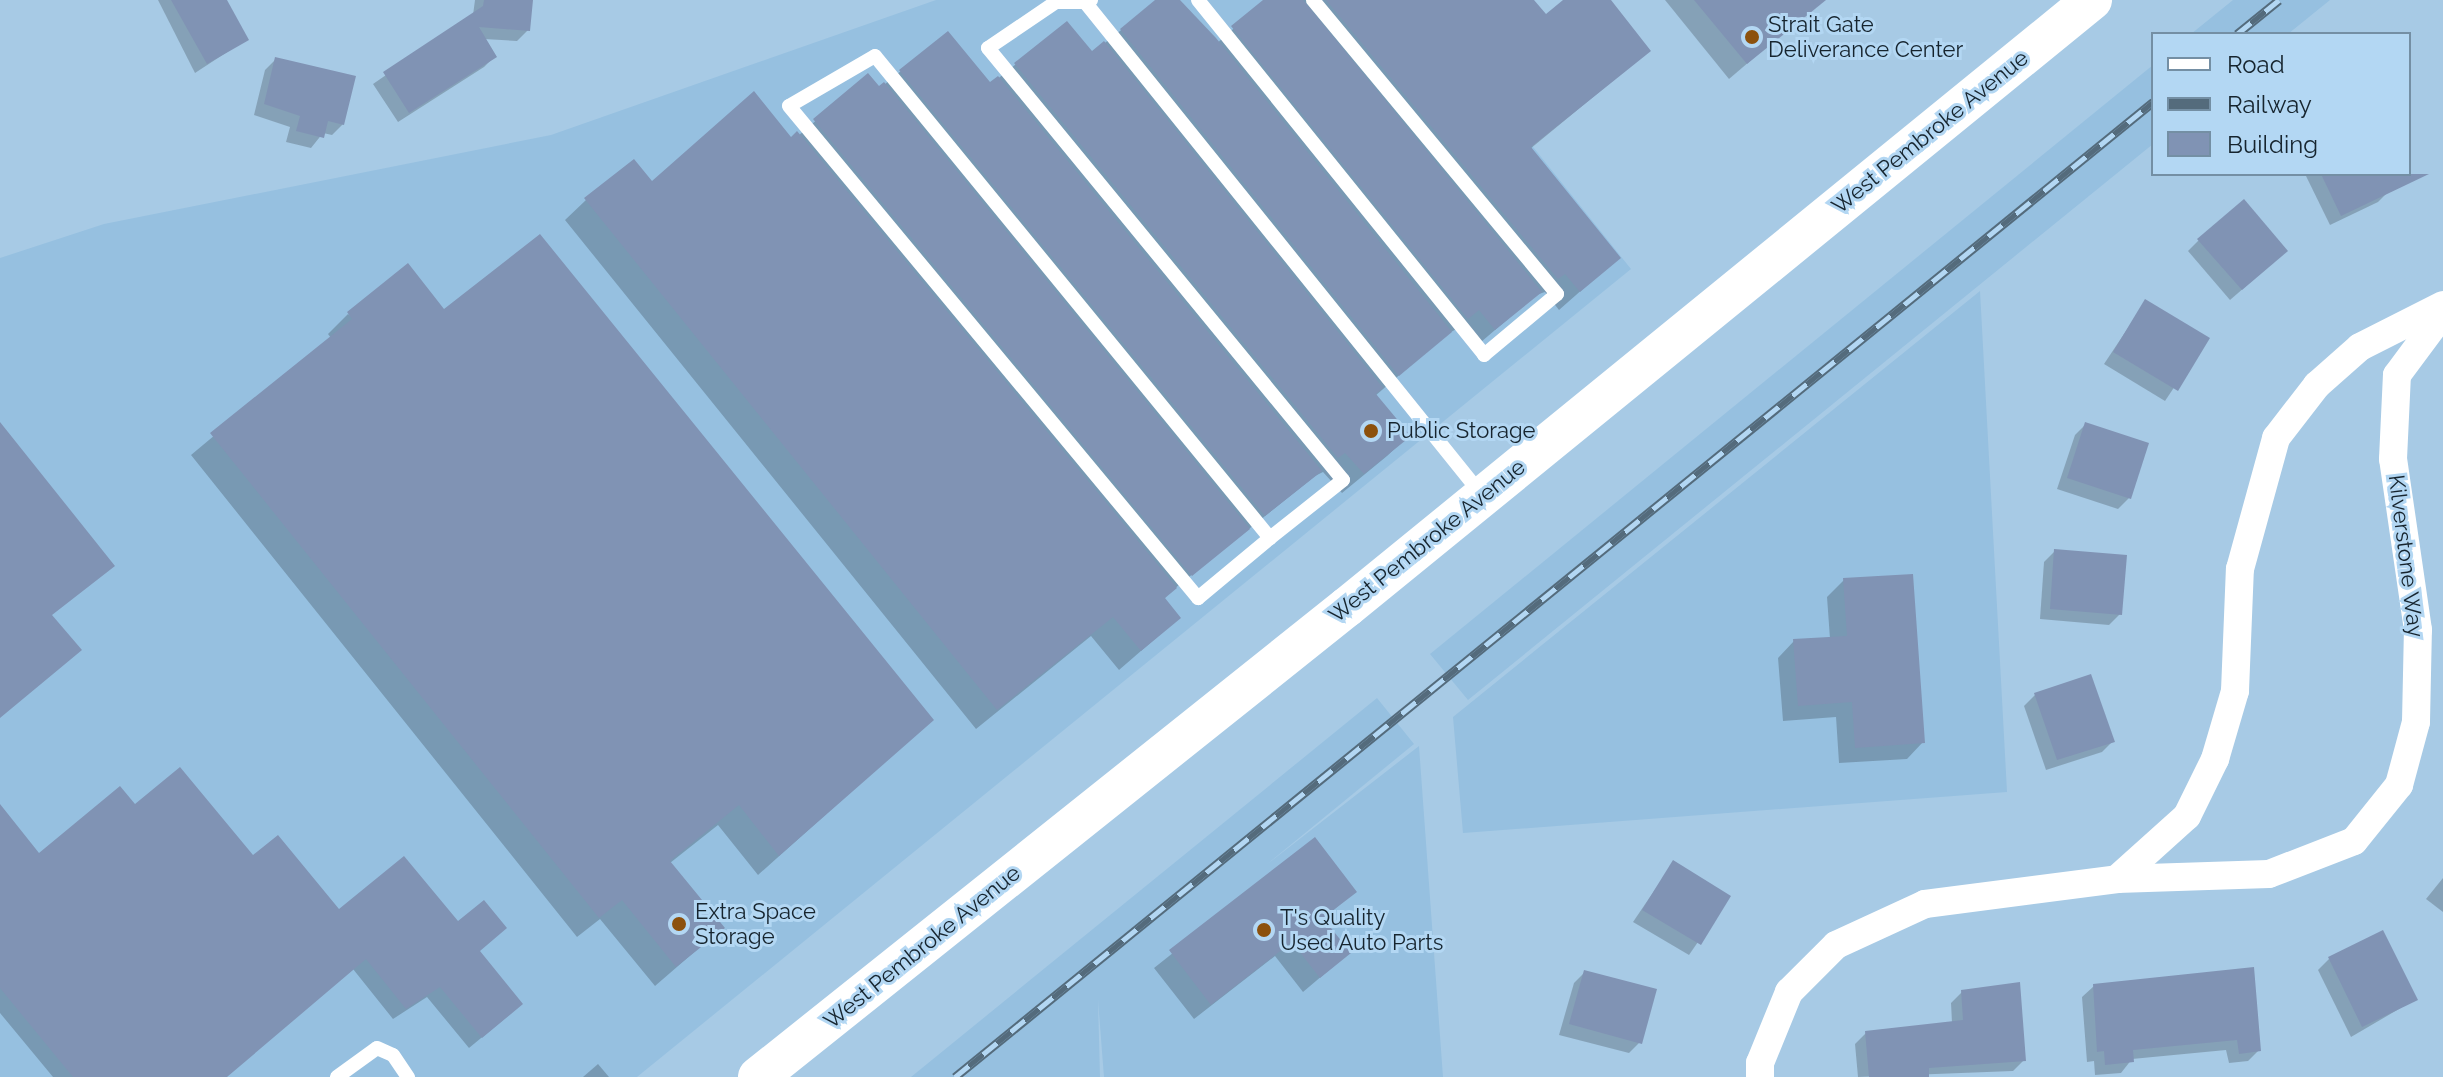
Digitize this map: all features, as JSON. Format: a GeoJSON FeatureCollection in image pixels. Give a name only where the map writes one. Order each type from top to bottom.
{"type":"FeatureCollection","features":[{"type":"Feature","properties":{"kind":"main road","name":"West Pembroke Avenue"},"geometry":{"type":"LineString","coordinates":[[758,1077],[1483,496],[2092,0]]}},
{"type":"Feature","properties":{"kind":"street"},"geometry":{"type":"LineString","coordinates":[[2117,879],[2187,816],[2215,759],[2235,691],[2240,569],[2276,438],[2317,385],[2360,347],[2443,305]]}},
{"type":"Feature","properties":{"kind":"street","name":"Kilverstone Way"},"geometry":{"type":"LineString","coordinates":[[1760,1077],[1760,1063],[1789,992],[1836,945],[1925,904],[2117,879],[2269,874],[2354,841],[2399,785],[2416,722],[2418,630],[2393,459],[2397,375],[2443,313]]}},
{"type":"Feature","properties":{"kind":"lane"},"geometry":{"type":"LineString","coordinates":[[1198,0],[1484,355],[1557,294],[1313,0]]}},
{"type":"Feature","properties":{"kind":"lane"},"geometry":{"type":"LineString","coordinates":[[1270,538],[875,56],[789,106],[1198,598],[1343,480],[988,48],[1056,2],[1088,1],[1483,496]]}},
{"type":"Feature","properties":{"kind":"lane"},"geometry":{"type":"LineString","coordinates":[[337,1077],[377,1048],[393,1055],[408,1077]]}},
{"type":"Feature","properties":{"kind":"shaded area"},"geometry":{"type":"Polygon","coordinates":[[[936,0],[1415,0],[1631,269],[637,1077],[0,1077],[0,258],[104,224],[551,135],[936,0]]]}},
{"type":"Feature","properties":{"kind":"shaded area"},"geometry":{"type":"Polygon","coordinates":[[[2233,0],[2330,0],[2290,32],[2193,32],[2233,0]]]}},
{"type":"Feature","properties":{"kind":"shaded area"},"geometry":{"type":"Polygon","coordinates":[[[2151,67],[2151,146],[1468,700],[1430,654],[2151,67]]]}},
{"type":"Feature","properties":{"kind":"shaded area"},"geometry":{"type":"Polygon","coordinates":[[[1980,291],[2007,792],[1463,833],[1453,717],[1980,291]]]}},
{"type":"Feature","properties":{"kind":"shaded area"},"geometry":{"type":"Polygon","coordinates":[[[1377,698],[1414,744],[1266,865],[1419,746],[1443,1077],[1104,1077],[1098,1000],[1100,1077],[911,1077],[1377,698]]]}},
{"type":"Feature","properties":{"kind":"building"},"geometry":{"type":"Polygon","coordinates":[[[171,0],[227,0],[249,40],[207,64],[171,0]]]}},
{"type":"Feature","properties":{"kind":"building"},"geometry":{"type":"Polygon","coordinates":[[[484,0],[533,0],[530,31],[479,27],[497,57],[409,113],[383,72],[483,6],[484,0]]]}},
{"type":"Feature","properties":{"kind":"building"},"geometry":{"type":"Polygon","coordinates":[[[1155,0],[1180,0],[1216,38],[1452,332],[1399,376],[1120,29],[1155,0]]]}},
{"type":"Feature","properties":{"kind":"building"},"geometry":{"type":"Polygon","coordinates":[[[1263,0],[1303,0],[1542,292],[1495,330],[1479,310],[1468,319],[1231,26],[1263,0]]]}},
{"type":"Feature","properties":{"kind":"building"},"geometry":{"type":"Polygon","coordinates":[[[1326,0],[1534,0],[1546,14],[1563,0],[1611,0],[1651,51],[1531,147],[1621,258],[1580,292],[1565,274],[1558,279],[1326,0]]]}},
{"type":"Feature","properties":{"kind":"building","name":"Strait Gate Deliverance Center"},"geometry":{"type":"Polygon","coordinates":[[[1694,0],[1826,0],[1747,64],[1694,0]]]}},
{"type":"Feature","properties":{"kind":"building"},"geometry":{"type":"Polygon","coordinates":[[[1067,21],[1092,51],[1104,41],[1383,388],[1376,394],[1411,436],[1364,474],[1345,453],[1338,458],[1014,63],[1067,21]]]}},
{"type":"Feature","properties":{"kind":"building"},"geometry":{"type":"Polygon","coordinates":[[[948,31],[990,82],[998,76],[1322,471],[1265,516],[899,70],[948,31]]]}},
{"type":"Feature","properties":{"kind":"building"},"geometry":{"type":"Polygon","coordinates":[[[275,57],[356,76],[344,125],[328,121],[324,138],[296,131],[300,116],[264,104],[275,57]]]}},
{"type":"Feature","properties":{"kind":"building"},"geometry":{"type":"Polygon","coordinates":[[[868,73],[879,86],[884,82],[1250,529],[1192,576],[813,119],[868,73]]]}},
{"type":"Feature","properties":{"kind":"building"},"geometry":{"type":"Polygon","coordinates":[[[754,91],[791,137],[797,131],[1177,588],[1165,598],[1181,618],[1141,651],[1113,617],[997,710],[584,198],[634,159],[652,181],[754,91]]]}},
{"type":"Feature","properties":{"kind":"building"},"geometry":{"type":"Polygon","coordinates":[[[2429,174],[2341,216],[2322,176],[2429,174]]]}},
{"type":"Feature","properties":{"kind":"building"},"geometry":{"type":"Polygon","coordinates":[[[2244,199],[2288,251],[2242,290],[2197,239],[2244,199]]]}},
{"type":"Feature","properties":{"kind":"building"},"geometry":{"type":"Polygon","coordinates":[[[540,234],[934,720],[779,856],[739,805],[670,861],[725,928],[676,967],[622,900],[599,918],[210,433],[352,319],[347,312],[408,263],[444,309],[540,234]]]}},
{"type":"Feature","properties":{"kind":"building"},"geometry":{"type":"Polygon","coordinates":[[[2145,299],[2210,338],[2178,391],[2113,352],[2145,299]]]}},
{"type":"Feature","properties":{"kind":"building"},"geometry":{"type":"Polygon","coordinates":[[[0,422],[115,566],[52,615],[82,650],[0,718],[0,422]]]}},
{"type":"Feature","properties":{"kind":"building"},"geometry":{"type":"Polygon","coordinates":[[[2085,422],[2149,443],[2131,499],[2067,478],[2085,422]]]}},
{"type":"Feature","properties":{"kind":"building"},"geometry":{"type":"Polygon","coordinates":[[[2054,549],[2127,555],[2122,615],[2050,609],[2054,549]]]}},
{"type":"Feature","properties":{"kind":"building"},"geometry":{"type":"Polygon","coordinates":[[[1913,574],[1925,743],[1855,748],[1852,702],[1798,706],[1793,639],[1847,636],[1843,578],[1913,574]]]}},
{"type":"Feature","properties":{"kind":"building"},"geometry":{"type":"Polygon","coordinates":[[[2091,674],[2115,742],[2057,760],[2034,693],[2091,674]]]}},
{"type":"Feature","properties":{"kind":"building"},"geometry":{"type":"Polygon","coordinates":[[[180,767],[253,855],[278,835],[339,909],[404,856],[458,921],[484,900],[507,928],[480,951],[523,1004],[482,1038],[440,987],[406,1009],[366,959],[227,1077],[73,1077],[0,988],[0,804],[39,853],[120,786],[135,804],[180,767]]]}},
{"type":"Feature","properties":{"kind":"building","name":"T's Quality Used Auto Parts"},"geometry":{"type":"Polygon","coordinates":[[[1315,837],[1357,892],[1323,918],[1351,953],[1320,978],[1292,942],[1211,1005],[1169,950],[1315,837]]]}},
{"type":"Feature","properties":{"kind":"building"},"geometry":{"type":"Polygon","coordinates":[[[1673,860],[1731,896],[1701,945],[1642,910],[1673,860]]]}},
{"type":"Feature","properties":{"kind":"building"},"geometry":{"type":"Polygon","coordinates":[[[2383,930],[2418,1000],[2362,1027],[2328,957],[2383,930]]]}},
{"type":"Feature","properties":{"kind":"building"},"geometry":{"type":"Polygon","coordinates":[[[2254,967],[2261,1051],[2239,1054],[2237,1040],[2133,1050],[2134,1062],[2105,1065],[2104,1051],[2097,1052],[2093,984],[2254,967]]]}},
{"type":"Feature","properties":{"kind":"building"},"geometry":{"type":"Polygon","coordinates":[[[1584,970],[1657,989],[1642,1044],[1569,1024],[1584,970]]]}},
{"type":"Feature","properties":{"kind":"building"},"geometry":{"type":"Polygon","coordinates":[[[2020,982],[2026,1061],[1929,1068],[1929,1077],[1869,1077],[1865,1031],[1963,1020],[1961,990],[2020,982]]]}},
{"type":"Feature","properties":{"kind":"railway"},"geometry":{"type":"LineString","coordinates":[[2239,32],[2279,0]]}},
{"type":"Feature","properties":{"kind":"railway"},"geometry":{"type":"LineString","coordinates":[[955,1077],[2151,104]]}},
{"type":"Feature","properties":{"kind":"place","name":"Strait Gate Deliverance Center"},"geometry":{"type":"Point","coordinates":[1752,37]}},
{"type":"Feature","properties":{"kind":"place","name":"Public Storage"},"geometry":{"type":"Point","coordinates":[1371,431]}},
{"type":"Feature","properties":{"kind":"place","name":"Extra Space Storage"},"geometry":{"type":"Point","coordinates":[679,924]}},
{"type":"Feature","properties":{"kind":"place","name":"T's Quality Used Auto Parts"},"geometry":{"type":"Point","coordinates":[1264,930]}}]}
